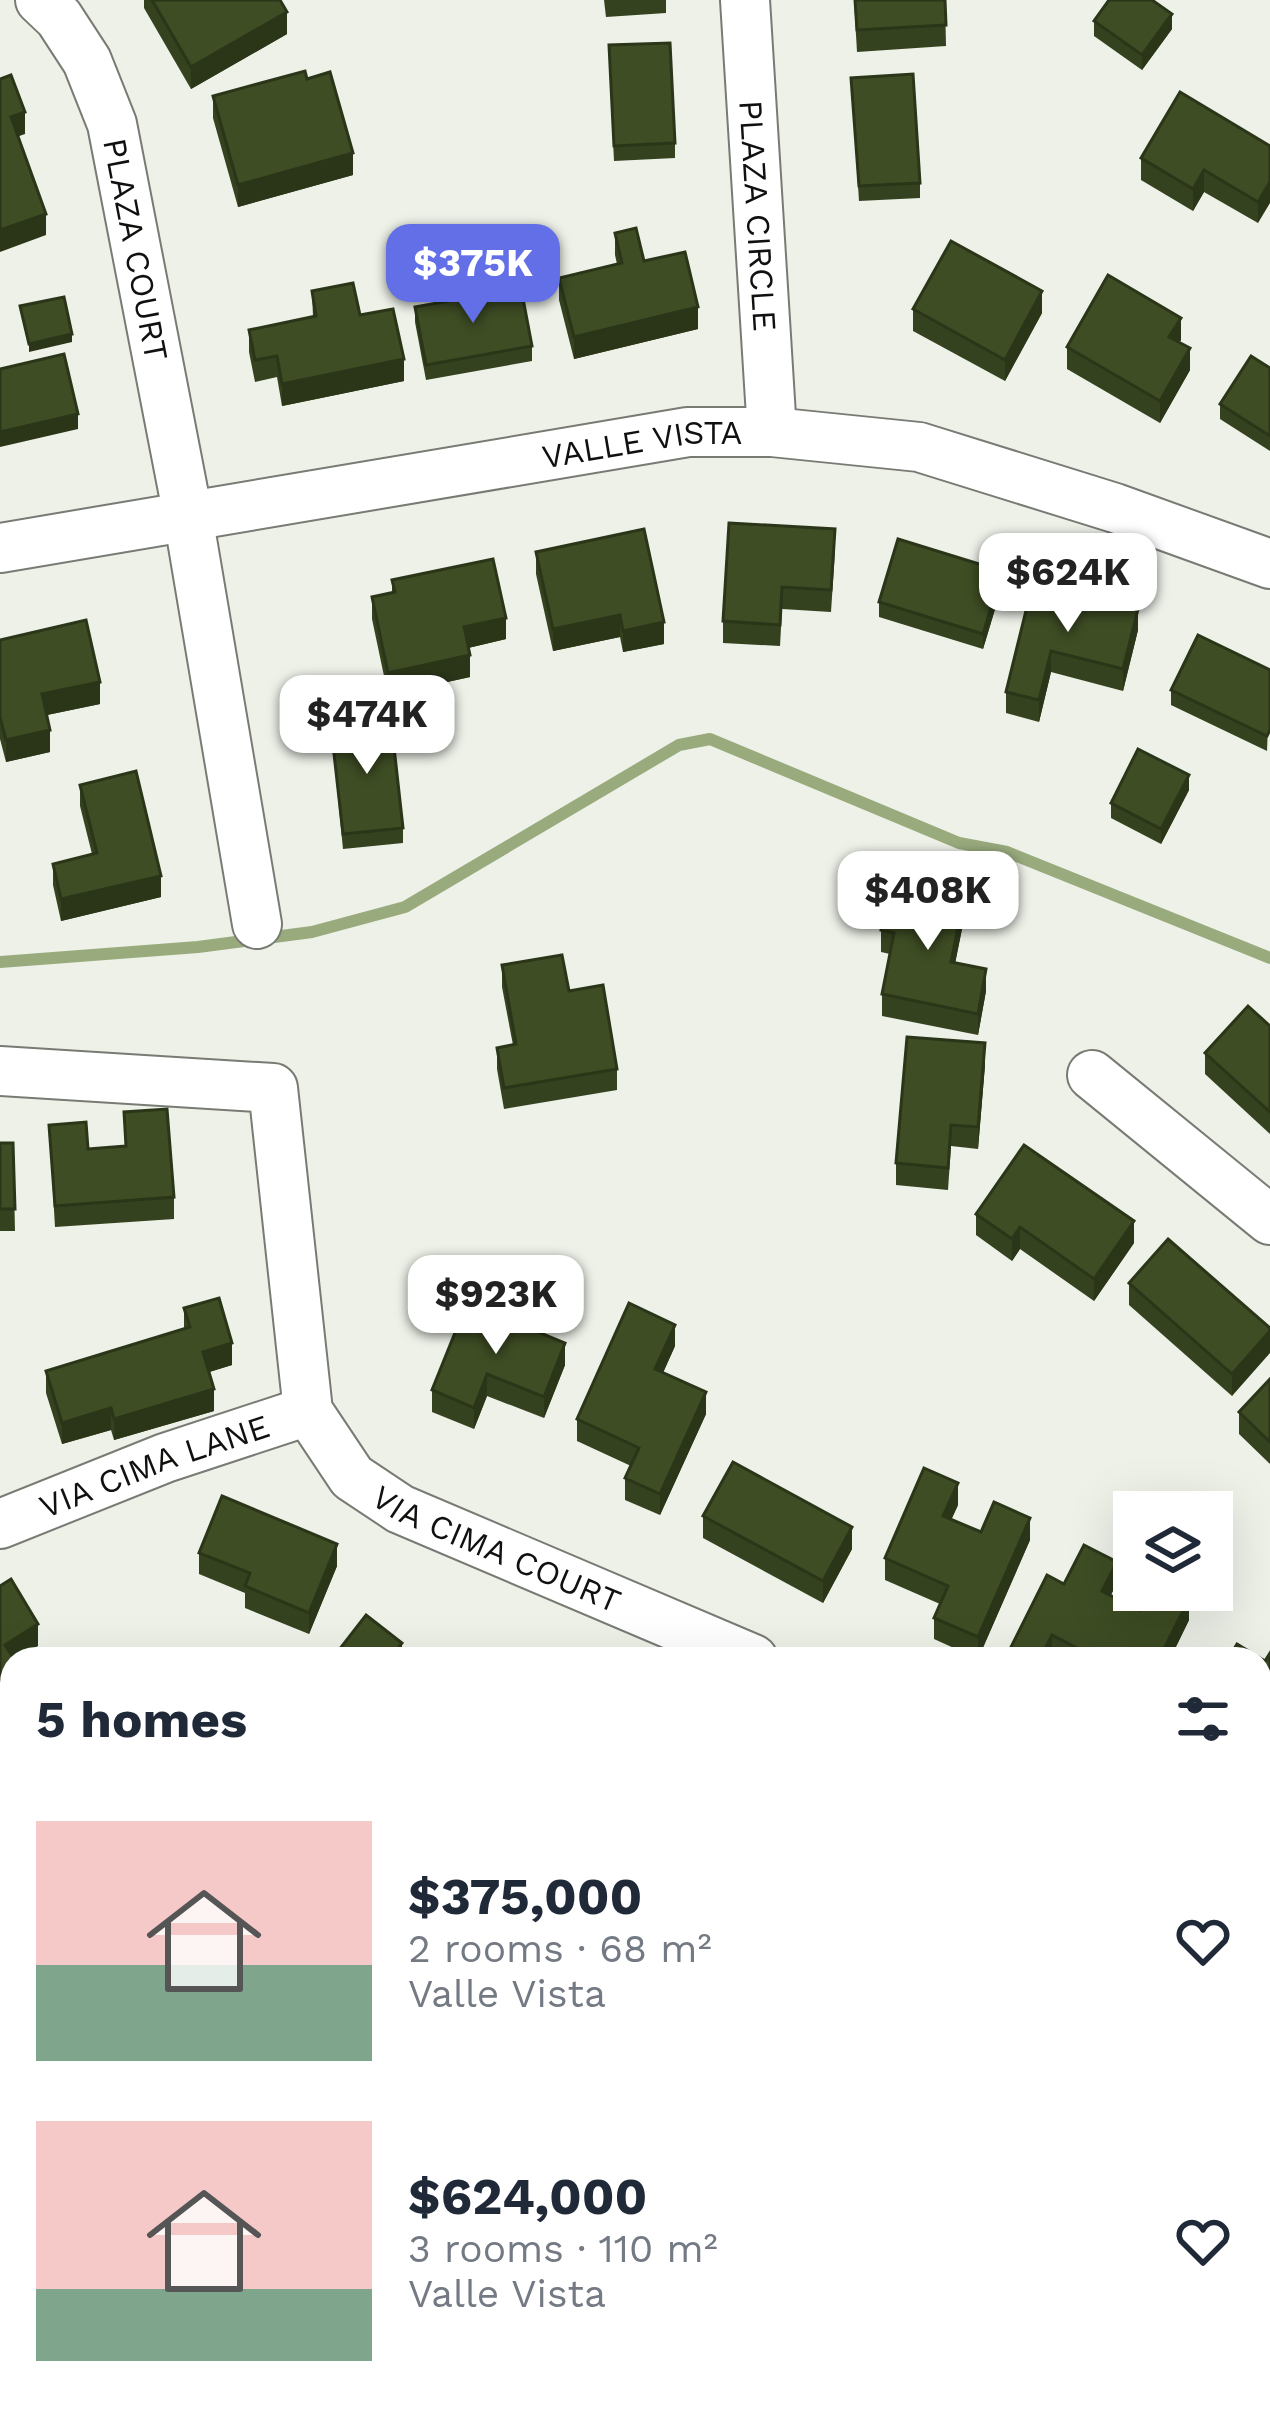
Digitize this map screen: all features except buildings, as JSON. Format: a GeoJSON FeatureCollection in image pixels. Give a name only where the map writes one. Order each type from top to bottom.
{"type":"FeatureCollection","features":[{"type":"Feature","properties":{"kind":"street","name":"PLAZA COURT"},"geometry":{"type":"LineString","coordinates":[[40,0],[87,61],[112,124],[188,516]]}},
{"type":"Feature","properties":{"kind":"street","name":"PLAZA CIRCLE"},"geometry":{"type":"LineString","coordinates":[[745,0],[772,432]]}},
{"type":"Feature","properties":{"kind":"street","name":"VALLE VISTA"},"geometry":{"type":"LineString","coordinates":[[0,548],[688,433],[772,432],[919,448],[1115,508],[1270,564]]}},
{"type":"Feature","properties":{"kind":"street"},"geometry":{"type":"LineString","coordinates":[[188,516],[256,924]]}},
{"type":"Feature","properties":{"kind":"street","name":"VIA CIMA COURT"},"geometry":{"type":"LineString","coordinates":[[0,1071],[274,1088],[308,1411],[352,1477],[400,1509],[725,1647]]}},
{"type":"Feature","properties":{"kind":"street"},"geometry":{"type":"LineString","coordinates":[[1092,1075],[1270,1220]]}},
{"type":"Feature","properties":{"kind":"street","name":"VIA CIMA LANE"},"geometry":{"type":"LineString","coordinates":[[0,1524],[165,1458],[308,1411]]}},
{"type":"Feature","properties":{"kind":"waterway"},"geometry":{"type":"LineString","coordinates":[[0,962],[198,947],[312,932],[405,907],[679,745],[710,739],[959,843],[1007,852],[1270,958]]}}]}
